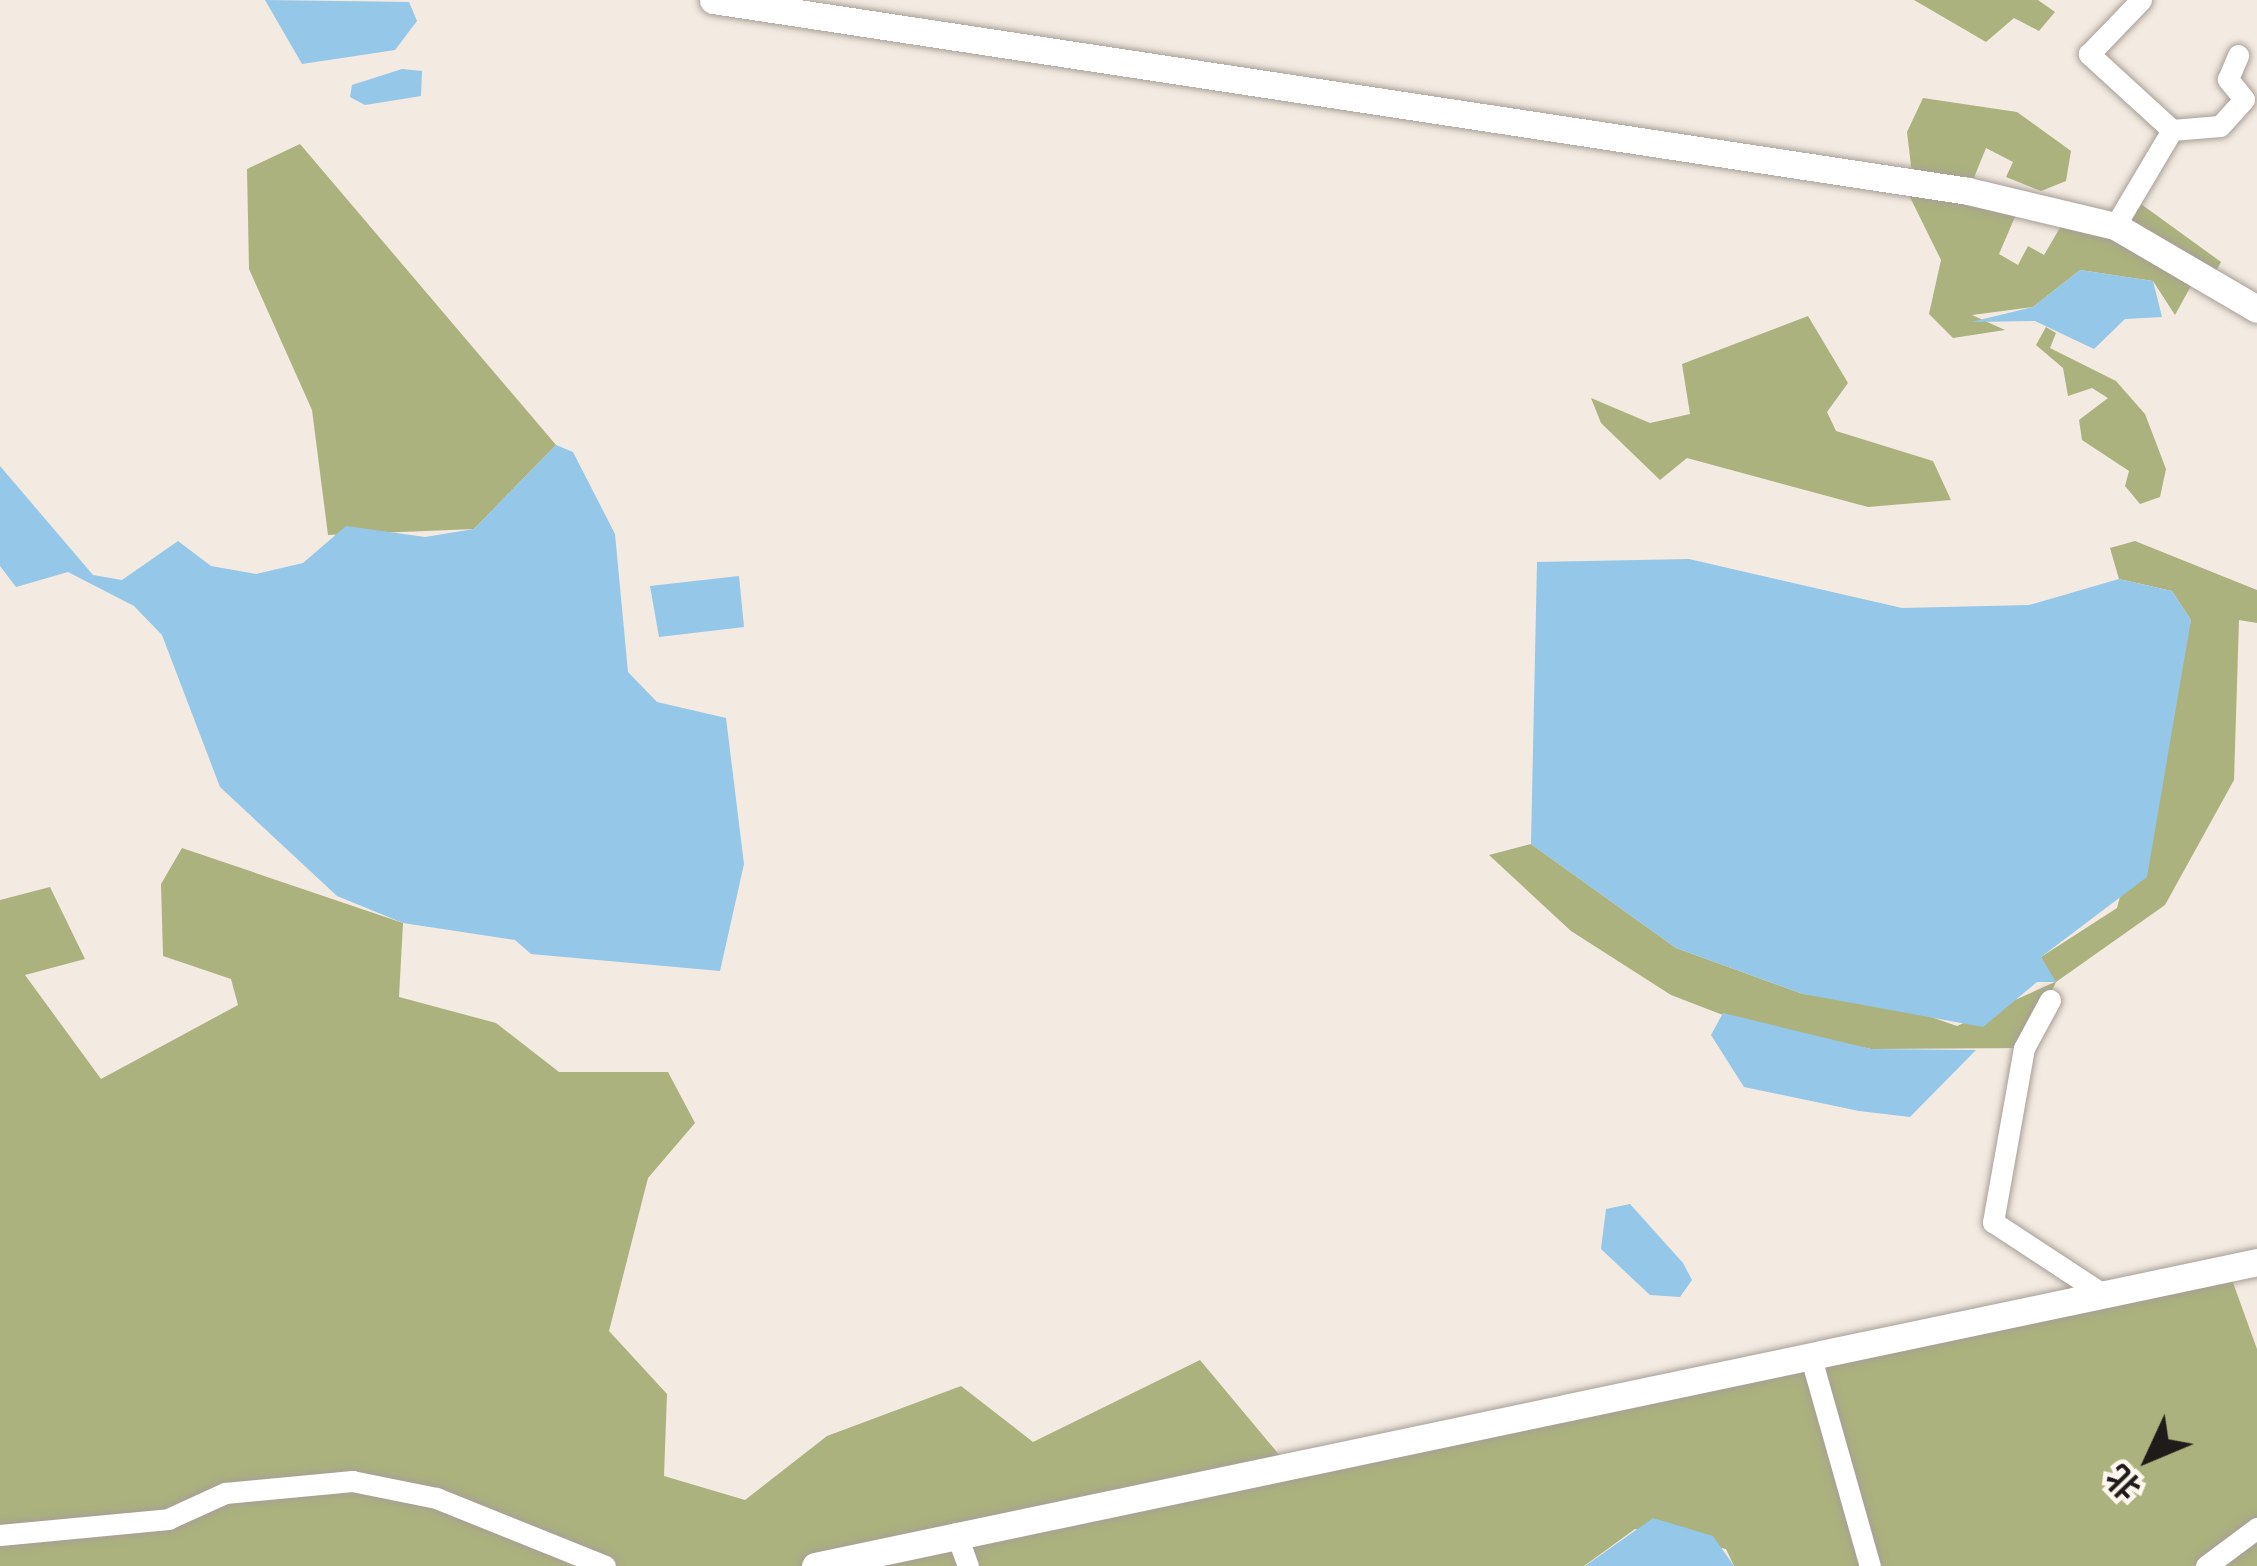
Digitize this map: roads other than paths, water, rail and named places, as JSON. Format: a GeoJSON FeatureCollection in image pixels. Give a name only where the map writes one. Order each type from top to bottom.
{"type":"FeatureCollection","features":[{"type":"Feature","properties":{"kind":"street"},"geometry":{"type":"LineString","coordinates":[[712,0],[1968,190],[2115,226],[2257,309]]}},
{"type":"Feature","properties":{"kind":"street"},"geometry":{"type":"LineString","coordinates":[[2141,0],[2089,54],[2172,130],[2220,126],[2244,99],[2228,79],[2239,55]]}},
{"type":"Feature","properties":{"kind":"street"},"geometry":{"type":"LineString","coordinates":[[2115,226],[2172,130]]}},
{"type":"Feature","properties":{"kind":"street"},"geometry":{"type":"LineString","coordinates":[[2050,1000],[2024,1048],[1993,1222],[2101,1293]]}},
{"type":"Feature","properties":{"kind":"street"},"geometry":{"type":"LineString","coordinates":[[814,1566],[2257,1262]]}},
{"type":"Feature","properties":{"kind":"street"},"geometry":{"type":"LineString","coordinates":[[1811,1358],[1870,1566]]}},
{"type":"Feature","properties":{"kind":"street"},"geometry":{"type":"LineString","coordinates":[[0,1535],[168,1519],[225,1493],[352,1481],[436,1498],[605,1566]]}},
{"type":"Feature","properties":{"kind":"street"},"geometry":{"type":"LineString","coordinates":[[2206,1566],[2257,1528]]}},
{"type":"Feature","properties":{"kind":"street"},"geometry":{"type":"LineString","coordinates":[[956,1533],[968,1566]]}},
{"type":"Feature","properties":{"kind":"water"},"geometry":{"type":"Polygon","coordinates":[[[265,0],[409,2],[417,21],[395,50],[302,64],[265,0]]]}},
{"type":"Feature","properties":{"kind":"water"},"geometry":{"type":"Polygon","coordinates":[[[402,69],[422,71],[421,96],[365,105],[350,97],[352,85],[402,69]]]}},
{"type":"Feature","properties":{"kind":"water"},"geometry":{"type":"Polygon","coordinates":[[[2080,270],[2153,281],[2162,317],[2125,319],[2094,349],[2035,321],[1971,322],[2033,307],[2080,270]]]}},
{"type":"Feature","properties":{"kind":"water"},"geometry":{"type":"Polygon","coordinates":[[[556,445],[573,452],[615,534],[628,672],[657,702],[726,718],[744,864],[720,971],[531,954],[515,940],[403,923],[337,896],[220,787],[162,635],[134,606],[68,572],[16,587],[0,566],[0,466],[93,575],[122,580],[178,541],[211,566],[256,574],[303,563],[346,526],[425,537],[474,529],[556,445]]]}},
{"type":"Feature","properties":{"kind":"water"},"geometry":{"type":"Polygon","coordinates":[[[1689,559],[1902,608],[2029,605],[2119,579],[2172,591],[2191,620],[2147,877],[2041,957],[2056,982],[2037,982],[1983,1027],[1803,994],[1676,948],[1531,844],[1537,562],[1689,559]]]}},
{"type":"Feature","properties":{"kind":"water"},"geometry":{"type":"Polygon","coordinates":[[[739,576],[744,627],[659,637],[650,586],[739,576]]]}},
{"type":"Feature","properties":{"kind":"water"},"geometry":{"type":"Polygon","coordinates":[[[1723,1013],[1871,1049],[1976,1050],[1910,1117],[1859,1111],[1744,1087],[1711,1035],[1723,1013]]]}},
{"type":"Feature","properties":{"kind":"water"},"geometry":{"type":"Polygon","coordinates":[[[1630,1204],[1683,1263],[1692,1280],[1680,1297],[1650,1295],[1601,1249],[1606,1209],[1630,1204]]]}},
{"type":"Feature","properties":{"kind":"water"},"geometry":{"type":"Polygon","coordinates":[[[1653,1518],[1713,1536],[1734,1566],[1585,1566],[1653,1518]]]}}]}
